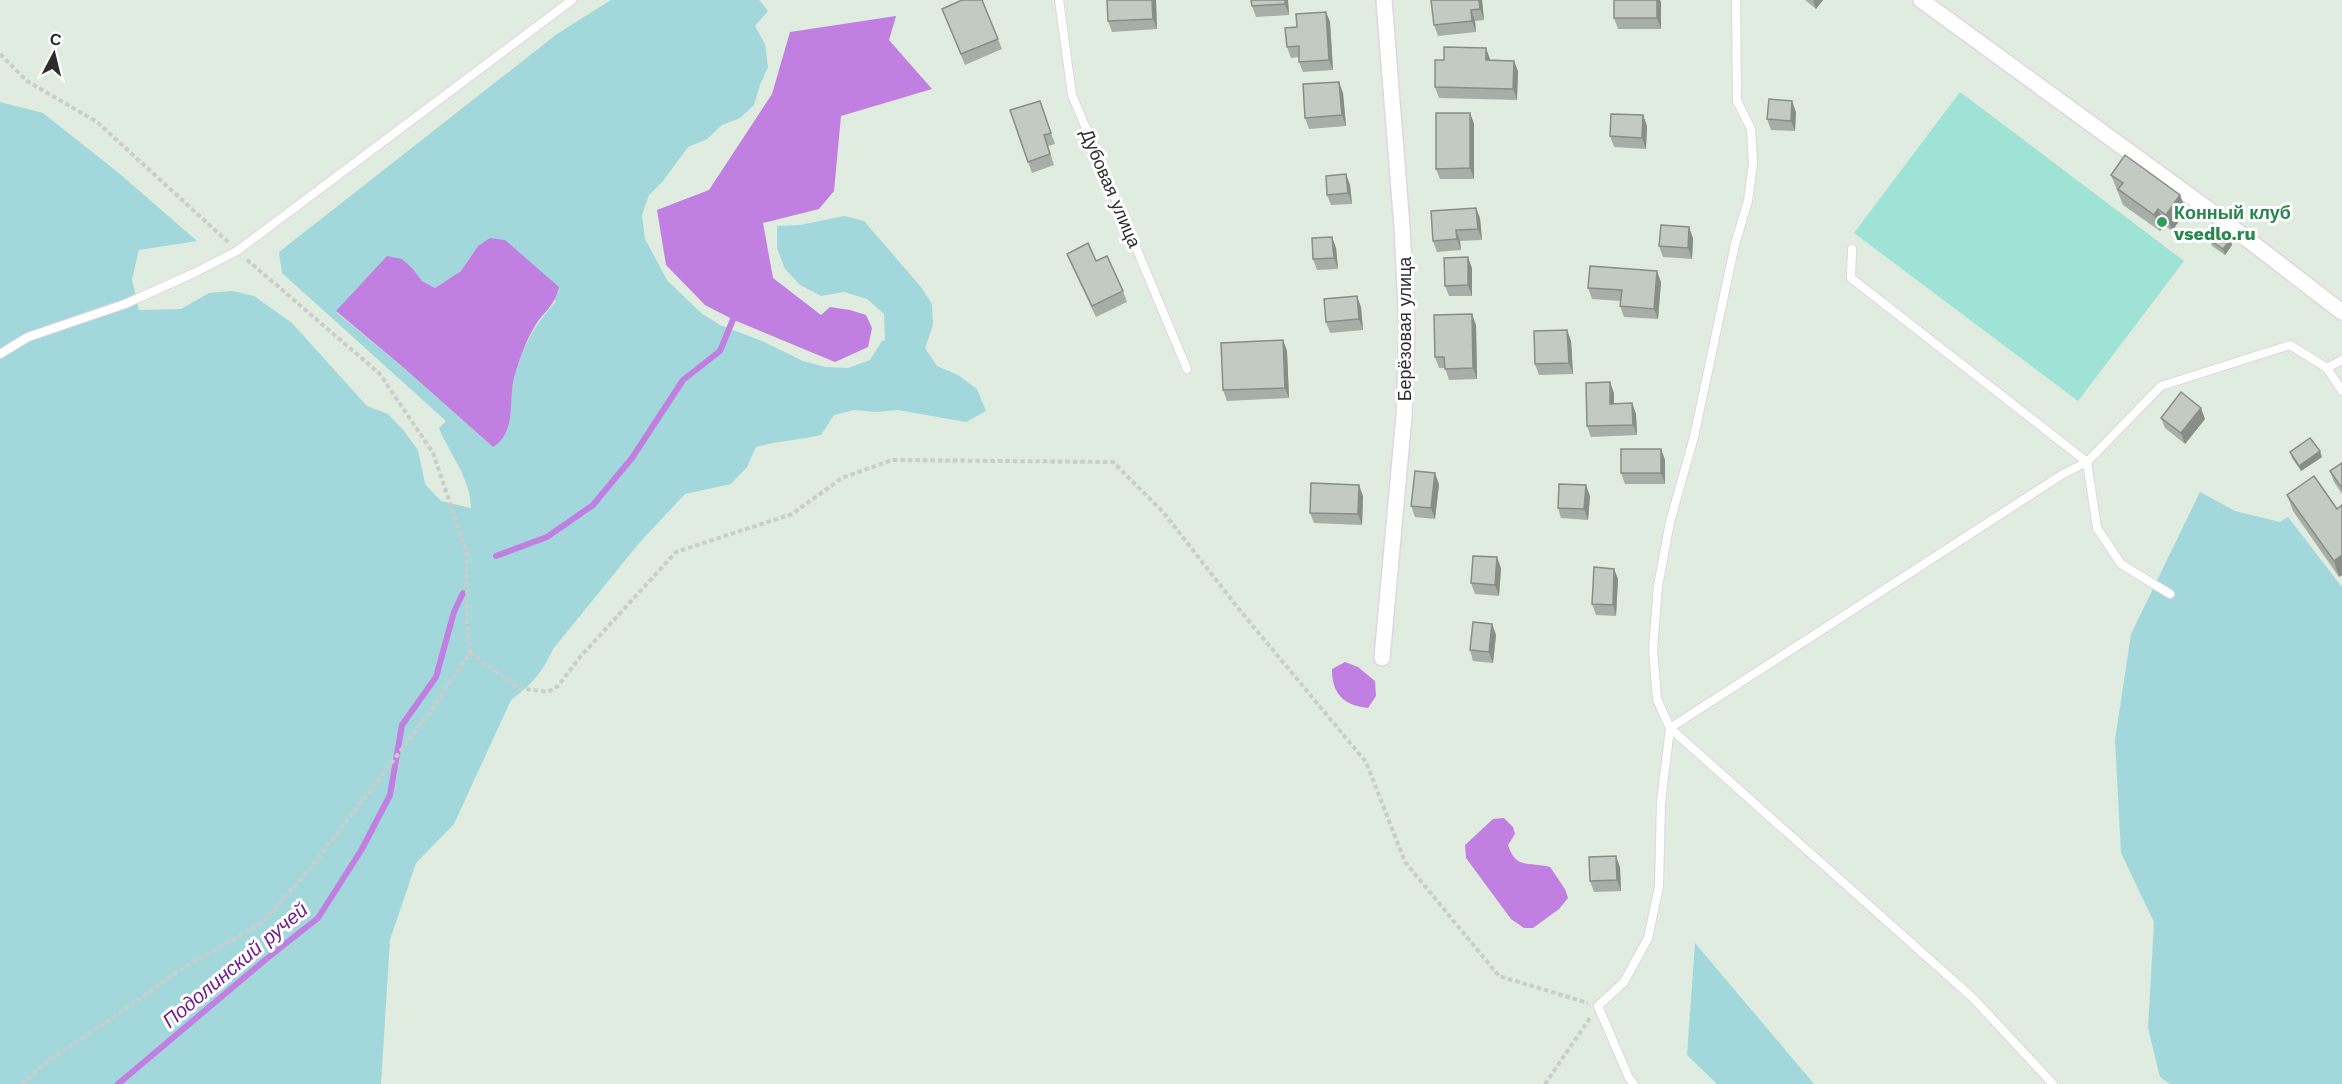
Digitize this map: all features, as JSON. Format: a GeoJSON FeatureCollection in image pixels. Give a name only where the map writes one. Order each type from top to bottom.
{"type":"FeatureCollection","features":[{"type":"Feature","properties":{"kind":"street","name":"Берёзовая улица"},"geometry":{"type":"LineString","coordinates":[[1382,658],[1404,416],[1407,329],[1402,227],[1384,0]]}},
{"type":"Feature","properties":{"kind":"street"},"geometry":{"type":"LineString","coordinates":[[1921,0],[2212,212],[2342,312]]}},
{"type":"Feature","properties":{"kind":"lane"},"geometry":{"type":"LineString","coordinates":[[0,354],[28,337],[125,304],[237,251],[572,0]]}},
{"type":"Feature","properties":{"kind":"lane","name":"Дубовая улица"},"geometry":{"type":"LineString","coordinates":[[1059,0],[1072,95],[1187,369]]}},
{"type":"Feature","properties":{"kind":"lane"},"geometry":{"type":"LineString","coordinates":[[1736,0],[1737,101],[1750,129],[1754,163],[1748,201],[1735,244],[1694,438],[1670,522],[1658,586],[1653,649],[1657,699],[1670,728],[1973,998],[2053,1084]]}},
{"type":"Feature","properties":{"kind":"lane"},"geometry":{"type":"LineString","coordinates":[[1852,249],[1851,279],[2087,462],[2097,528],[2121,564],[2170,594]]}},
{"type":"Feature","properties":{"kind":"lane"},"geometry":{"type":"LineString","coordinates":[[1670,728],[2054,480],[2087,462],[2161,386],[2290,345],[2327,368],[2342,392]]}},
{"type":"Feature","properties":{"kind":"lane"},"geometry":{"type":"LineString","coordinates":[[2327,368],[2342,360]]}},
{"type":"Feature","properties":{"kind":"lane"},"geometry":{"type":"LineString","coordinates":[[1634,1084],[1629,1078],[1598,1006],[1624,981],[1648,938],[1659,888],[1661,802],[1670,728]]}},
{"type":"Feature","properties":{"kind":"path"},"geometry":{"type":"LineString","coordinates":[[0,54],[27,81],[98,122],[237,251],[380,374],[433,453],[467,553],[467,623],[470,653],[425,719],[310,868],[263,922],[185,967],[50,1059],[22,1084]]}},
{"type":"Feature","properties":{"kind":"path"},"geometry":{"type":"LineString","coordinates":[[470,653],[519,688],[548,692],[558,686],[581,656],[676,552],[792,514],[842,478],[892,460],[1113,462],[1164,513],[1238,608],[1366,762],[1405,862],[1499,976],[1598,1006],[1545,1084]]}},
{"type":"Feature","properties":{"kind":"shaded area"},"geometry":{"type":"Polygon","coordinates":[[[611,0],[759,0],[768,11],[755,26],[765,44],[768,67],[754,105],[740,118],[722,125],[707,139],[688,147],[663,181],[649,195],[642,215],[645,239],[667,280],[701,313],[720,325],[762,341],[803,361],[826,367],[848,368],[870,360],[885,340],[884,314],[867,299],[844,292],[821,296],[800,285],[785,269],[777,248],[777,226],[800,225],[844,216],[864,221],[921,287],[932,304],[933,325],[925,348],[937,366],[958,375],[977,389],[986,411],[966,422],[898,410],[876,412],[854,410],[834,415],[821,435],[756,447],[747,467],[731,484],[685,494],[640,542],[553,649],[536,678],[511,700],[454,824],[416,863],[390,940],[381,1084],[0,1084],[0,102],[43,113],[120,174],[197,241],[139,250],[132,279],[139,310],[181,309],[209,293],[233,291],[254,296],[292,323],[367,406],[388,414],[404,431],[418,450],[425,484],[441,501],[471,508],[463,476],[439,428],[446,421],[282,273],[279,252],[557,34],[611,0]],[[478,246],[461,271],[435,288],[422,281],[413,269],[336,312],[404,368],[493,447],[504,434],[507,426],[514,379],[523,351],[537,325],[556,301],[478,246]]]}},
{"type":"Feature","properties":{"kind":"shaded area"},"geometry":{"type":"Polygon","coordinates":[[[896,16],[889,40],[932,89],[841,116],[834,191],[819,209],[763,223],[773,278],[821,315],[830,307],[866,315],[872,328],[868,347],[835,362],[734,320],[705,305],[666,265],[657,210],[709,190],[772,94],[790,32],[896,16]]]}},
{"type":"Feature","properties":{"kind":"shaded area"},"geometry":{"type":"Polygon","coordinates":[[[1960,92],[2184,261],[2078,401],[1854,233],[1960,92]]]}},
{"type":"Feature","properties":{"kind":"shaded area"},"geometry":{"type":"Polygon","coordinates":[[[490,238],[505,240],[559,287],[555,299],[535,326],[525,345],[512,387],[509,425],[501,441],[493,447],[336,311],[387,256],[402,259],[422,281],[435,288],[461,271],[478,246],[490,238]]]}},
{"type":"Feature","properties":{"kind":"shaded area"},"geometry":{"type":"Polygon","coordinates":[[[2200,492],[2235,511],[2280,522],[2288,517],[2342,587],[2342,1084],[2170,1084],[2160,1077],[2148,1028],[2154,922],[2121,853],[2115,740],[2131,634],[2200,492]]]}},
{"type":"Feature","properties":{"kind":"shaded area"},"geometry":{"type":"Polygon","coordinates":[[[1345,662],[1358,667],[1375,681],[1376,696],[1368,708],[1346,701],[1337,692],[1332,669],[1345,662]]]}},
{"type":"Feature","properties":{"kind":"shaded area"},"geometry":{"type":"Polygon","coordinates":[[[1504,818],[1513,827],[1515,834],[1508,845],[1515,858],[1524,863],[1550,867],[1565,889],[1568,898],[1559,909],[1533,928],[1524,928],[1511,919],[1466,858],[1465,845],[1493,819],[1504,818]]]}},
{"type":"Feature","properties":{"kind":"shaded area"},"geometry":{"type":"Polygon","coordinates":[[[1695,943],[1814,1084],[1717,1084],[1687,1055],[1695,943]]]}},
{"type":"Feature","properties":{"kind":"building"},"geometry":{"type":"Polygon","coordinates":[[[962,0],[982,0],[998,39],[961,54],[942,9],[962,0]]]}},
{"type":"Feature","properties":{"kind":"building"},"geometry":{"type":"Polygon","coordinates":[[[1107,0],[1152,0],[1153,19],[1108,21],[1107,0]]]}},
{"type":"Feature","properties":{"kind":"building"},"geometry":{"type":"Polygon","coordinates":[[[1251,0],[1285,0],[1285,4],[1252,6],[1251,0]]]}},
{"type":"Feature","properties":{"kind":"building"},"geometry":{"type":"Polygon","coordinates":[[[1431,0],[1479,0],[1480,9],[1471,10],[1472,21],[1434,25],[1431,0]]]}},
{"type":"Feature","properties":{"kind":"building"},"geometry":{"type":"Polygon","coordinates":[[[1614,0],[1657,0],[1657,18],[1614,18],[1614,0]]]}},
{"type":"Feature","properties":{"kind":"building"},"geometry":{"type":"Polygon","coordinates":[[[1326,12],[1329,60],[1299,62],[1299,46],[1287,47],[1285,28],[1297,27],[1296,14],[1326,12]]]}},
{"type":"Feature","properties":{"kind":"building"},"geometry":{"type":"Polygon","coordinates":[[[1444,47],[1486,48],[1486,60],[1514,61],[1513,89],[1435,87],[1435,60],[1444,60],[1444,47]]]}},
{"type":"Feature","properties":{"kind":"building"},"geometry":{"type":"Polygon","coordinates":[[[1339,82],[1342,115],[1305,118],[1303,84],[1339,82]]]}},
{"type":"Feature","properties":{"kind":"building"},"geometry":{"type":"Polygon","coordinates":[[[1769,99],[1792,101],[1791,121],[1767,119],[1769,99]]]}},
{"type":"Feature","properties":{"kind":"building"},"geometry":{"type":"Polygon","coordinates":[[[1040,101],[1051,133],[1044,135],[1050,154],[1028,162],[1010,110],[1040,101]]]}},
{"type":"Feature","properties":{"kind":"building"},"geometry":{"type":"Polygon","coordinates":[[[1436,113],[1470,113],[1470,168],[1436,169],[1436,113]]]}},
{"type":"Feature","properties":{"kind":"building"},"geometry":{"type":"Polygon","coordinates":[[[1611,114],[1643,115],[1642,138],[1610,136],[1611,114]]]}},
{"type":"Feature","properties":{"kind":"building"},"geometry":{"type":"Polygon","coordinates":[[[2125,155],[2180,195],[2166,215],[2158,209],[2154,215],[2118,189],[2123,183],[2111,175],[2125,155]]]}},
{"type":"Feature","properties":{"kind":"building"},"geometry":{"type":"Polygon","coordinates":[[[1346,174],[1348,193],[1327,195],[1326,176],[1346,174]]]}},
{"type":"Feature","properties":{"kind":"building"},"geometry":{"type":"Polygon","coordinates":[[[1476,208],[1478,229],[1456,230],[1457,239],[1433,241],[1431,211],[1476,208]]]}},
{"type":"Feature","properties":{"kind":"building"},"geometry":{"type":"Polygon","coordinates":[[[1661,225],[1689,227],[1688,248],[1659,246],[1661,225]]]}},
{"type":"Feature","properties":{"kind":"building"},"geometry":{"type":"Polygon","coordinates":[[[2217,231],[2230,240],[2223,249],[2210,240],[2217,231]]]}},
{"type":"Feature","properties":{"kind":"building"},"geometry":{"type":"Polygon","coordinates":[[[1332,237],[1334,258],[1313,259],[1312,238],[1332,237]]]}},
{"type":"Feature","properties":{"kind":"building"},"geometry":{"type":"Polygon","coordinates":[[[1088,243],[1096,261],[1107,256],[1123,291],[1092,306],[1067,254],[1088,243]]]}},
{"type":"Feature","properties":{"kind":"building"},"geometry":{"type":"Polygon","coordinates":[[[1468,257],[1468,285],[1445,286],[1444,258],[1468,257]]]}},
{"type":"Feature","properties":{"kind":"building"},"geometry":{"type":"Polygon","coordinates":[[[1590,266],[1657,271],[1654,309],[1620,306],[1622,290],[1588,288],[1590,266]]]}},
{"type":"Feature","properties":{"kind":"building"},"geometry":{"type":"Polygon","coordinates":[[[1357,296],[1359,319],[1326,322],[1324,299],[1357,296]]]}},
{"type":"Feature","properties":{"kind":"building"},"geometry":{"type":"Polygon","coordinates":[[[1472,314],[1473,368],[1445,369],[1444,357],[1435,357],[1434,315],[1472,314]]]}},
{"type":"Feature","properties":{"kind":"building"},"geometry":{"type":"Polygon","coordinates":[[[1567,330],[1569,363],[1535,364],[1534,331],[1567,330]]]}},
{"type":"Feature","properties":{"kind":"building"},"geometry":{"type":"Polygon","coordinates":[[[1283,340],[1285,388],[1223,390],[1221,343],[1283,340]]]}},
{"type":"Feature","properties":{"kind":"building"},"geometry":{"type":"Polygon","coordinates":[[[1610,382],[1610,404],[1632,403],[1633,425],[1587,426],[1586,383],[1610,382]]]}},
{"type":"Feature","properties":{"kind":"building"},"geometry":{"type":"Polygon","coordinates":[[[2181,392],[2201,408],[2181,433],[2161,418],[2181,392]]]}},
{"type":"Feature","properties":{"kind":"building"},"geometry":{"type":"Polygon","coordinates":[[[2310,438],[2320,451],[2299,466],[2290,452],[2310,438]]]}},
{"type":"Feature","properties":{"kind":"building"},"geometry":{"type":"Polygon","coordinates":[[[1621,449],[1661,449],[1661,473],[1621,473],[1621,449]]]}},
{"type":"Feature","properties":{"kind":"building"},"geometry":{"type":"Polygon","coordinates":[[[2342,463],[2342,488],[2330,471],[2342,463]]]}},
{"type":"Feature","properties":{"kind":"building"},"geometry":{"type":"Polygon","coordinates":[[[1415,471],[1435,473],[1431,508],[1411,506],[1415,471]]]}},
{"type":"Feature","properties":{"kind":"building"},"geometry":{"type":"Polygon","coordinates":[[[2314,476],[2337,509],[2342,505],[2342,555],[2334,561],[2287,495],[2314,476]]]}},
{"type":"Feature","properties":{"kind":"building"},"geometry":{"type":"Polygon","coordinates":[[[1311,483],[1359,485],[1358,514],[1310,513],[1311,483]]]}},
{"type":"Feature","properties":{"kind":"building"},"geometry":{"type":"Polygon","coordinates":[[[1559,484],[1586,485],[1584,509],[1558,508],[1559,484]]]}},
{"type":"Feature","properties":{"kind":"building"},"geometry":{"type":"Polygon","coordinates":[[[1473,556],[1497,557],[1495,585],[1471,583],[1473,556]]]}},
{"type":"Feature","properties":{"kind":"building"},"geometry":{"type":"Polygon","coordinates":[[[1594,567],[1614,569],[1613,605],[1592,604],[1594,567]]]}},
{"type":"Feature","properties":{"kind":"building"},"geometry":{"type":"Polygon","coordinates":[[[1473,622],[1492,624],[1489,652],[1470,650],[1473,622]]]}},
{"type":"Feature","properties":{"kind":"building"},"geometry":{"type":"Polygon","coordinates":[[[1616,856],[1617,880],[1590,881],[1589,857],[1616,856]]]}},
{"type":"Feature","properties":{"kind":"waterway","name":"Подолинский ручей"},"geometry":{"type":"LineString","coordinates":[[496,556],[547,537],[593,505],[632,458],[683,380],[720,351],[736,312]]}},
{"type":"Feature","properties":{"kind":"waterway","name":"Подолинский ручей"},"geometry":{"type":"LineString","coordinates":[[118,1084],[318,918],[362,849],[390,795],[402,725],[436,677],[454,612],[463,593]]}},
{"type":"Feature","properties":{"kind":"place","name":"Конный клуб vsedlo.ru"},"geometry":{"type":"Point","coordinates":[2162,222]}}]}
